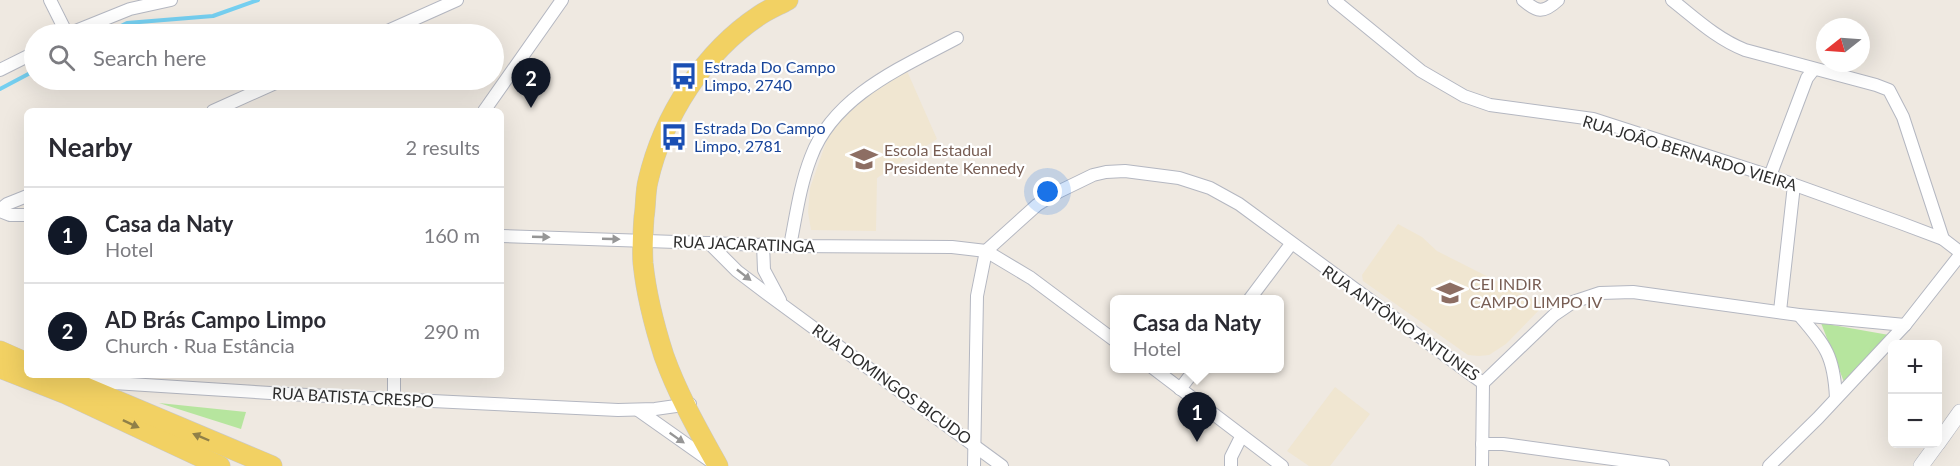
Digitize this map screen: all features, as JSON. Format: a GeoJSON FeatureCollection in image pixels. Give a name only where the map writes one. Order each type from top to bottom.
{"type":"FeatureCollection","features":[{"type":"Feature","properties":{"kind":"main road"},"geometry":{"type":"LineString","coordinates":[[718,466],[656,324],[643,263],[648,183],[658,147],[674,112],[711,58],[731,38],[760,15],[788,0]]}},
{"type":"Feature","properties":{"kind":"main road"},"geometry":{"type":"LineString","coordinates":[[0,351],[24,362]]}},
{"type":"Feature","properties":{"kind":"main road"},"geometry":{"type":"LineString","coordinates":[[0,368],[24,377]]}},
{"type":"Feature","properties":{"kind":"main road"},"geometry":{"type":"LineString","coordinates":[[25,378],[66,394],[220,466]]}},
{"type":"Feature","properties":{"kind":"main road"},"geometry":{"type":"LineString","coordinates":[[62,378],[272,466]]}},
{"type":"Feature","properties":{"kind":"main road"},"geometry":{"type":"LineString","coordinates":[[690,404],[726,466]]}},
{"type":"Feature","properties":{"kind":"street"},"geometry":{"type":"LineString","coordinates":[[50,0],[63,24]]}},
{"type":"Feature","properties":{"kind":"street"},"geometry":{"type":"LineString","coordinates":[[92,24],[155,1],[171,0]]}},
{"type":"Feature","properties":{"kind":"street"},"geometry":{"type":"LineString","coordinates":[[403,24],[457,0]]}},
{"type":"Feature","properties":{"kind":"street"},"geometry":{"type":"LineString","coordinates":[[504,83],[562,0]]}},
{"type":"Feature","properties":{"kind":"street","name":"RUA JOÃO BERNARDO VIEIRA"},"geometry":{"type":"LineString","coordinates":[[1334,0],[1421,71],[1464,96],[1490,105],[1593,119],[1794,185],[1943,239],[1960,253]]}},
{"type":"Feature","properties":{"kind":"street"},"geometry":{"type":"LineString","coordinates":[[1523,0],[1538,10],[1548,8],[1558,0]]}},
{"type":"Feature","properties":{"kind":"street"},"geometry":{"type":"LineString","coordinates":[[1672,0],[1730,44],[1766,57],[1889,90],[1904,117],[1943,239]]}},
{"type":"Feature","properties":{"kind":"street"},"geometry":{"type":"LineString","coordinates":[[790,246],[800,194],[812,154],[829,125],[852,100],[893,72],[957,38]]}},
{"type":"Feature","properties":{"kind":"street"},"geometry":{"type":"LineString","coordinates":[[0,70],[24,58]]}},
{"type":"Feature","properties":{"kind":"street"},"geometry":{"type":"LineString","coordinates":[[1770,177],[1807,78],[1814,69]]}},
{"type":"Feature","properties":{"kind":"street"},"geometry":{"type":"LineString","coordinates":[[220,108],[260,90]]}},
{"type":"Feature","properties":{"kind":"street"},"geometry":{"type":"LineString","coordinates":[[486,108],[499,90]]}},
{"type":"Feature","properties":{"kind":"street","name":"RUA ANTÔNIO ANTUNES"},"geometry":{"type":"LineString","coordinates":[[987,251],[1037,205],[1094,175],[1125,171],[1179,178],[1210,188],[1239,204],[1483,383],[1554,315],[1573,302],[1600,293],[1633,292],[1799,315],[1905,325]]}},
{"type":"Feature","properties":{"kind":"street"},"geometry":{"type":"LineString","coordinates":[[1780,312],[1794,185]]}},
{"type":"Feature","properties":{"kind":"street"},"geometry":{"type":"LineString","coordinates":[[24,197],[7,204],[0,210],[10,215],[24,215]]}},
{"type":"Feature","properties":{"kind":"street","name":"RUA JACARATINGA"},"geometry":{"type":"LineString","coordinates":[[504,236],[790,246],[952,247],[987,251]]}},
{"type":"Feature","properties":{"kind":"street","name":"RUA DOMINGOS BICUDO"},"geometry":{"type":"LineString","coordinates":[[709,243],[737,271],[1002,466]]}},
{"type":"Feature","properties":{"kind":"street","name":"RUA DOMINGOS BICUDO"},"geometry":{"type":"LineString","coordinates":[[763,244],[764,270],[782,303]]}},
{"type":"Feature","properties":{"kind":"street"},"geometry":{"type":"LineString","coordinates":[[1253,295],[1291,244]]}},
{"type":"Feature","properties":{"kind":"street"},"geometry":{"type":"LineString","coordinates":[[974,466],[976,296],[987,251],[1031,278],[1110,337]]}},
{"type":"Feature","properties":{"kind":"street"},"geometry":{"type":"LineString","coordinates":[[1777,464],[1905,325],[1960,253]]}},
{"type":"Feature","properties":{"kind":"street"},"geometry":{"type":"LineString","coordinates":[[1799,315],[1822,343],[1830,357],[1835,377],[1836,398]]}},
{"type":"Feature","properties":{"kind":"street"},"geometry":{"type":"LineString","coordinates":[[1158,373],[1282,466]]}},
{"type":"Feature","properties":{"kind":"street"},"geometry":{"type":"LineString","coordinates":[[1180,389],[1193,373]]}},
{"type":"Feature","properties":{"kind":"street","name":"RUA BATISTA CRESPO"},"geometry":{"type":"LineString","coordinates":[[62,378],[131,380],[394,399],[638,410],[690,404]]}},
{"type":"Feature","properties":{"kind":"street"},"geometry":{"type":"LineString","coordinates":[[394,378],[394,399]]}},
{"type":"Feature","properties":{"kind":"street"},"geometry":{"type":"LineString","coordinates":[[130,408],[131,380]]}},
{"type":"Feature","properties":{"kind":"street"},"geometry":{"type":"LineString","coordinates":[[1482,466],[1483,383]]}},
{"type":"Feature","properties":{"kind":"street"},"geometry":{"type":"LineString","coordinates":[[638,410],[718,466]]}},
{"type":"Feature","properties":{"kind":"street"},"geometry":{"type":"LineString","coordinates":[[1942,436],[1960,412]]}},
{"type":"Feature","properties":{"kind":"street"},"geometry":{"type":"LineString","coordinates":[[1231,466],[1231,457],[1241,437]]}},
{"type":"Feature","properties":{"kind":"street"},"geometry":{"type":"LineString","coordinates":[[1482,444],[1503,444],[1663,466]]}},
{"type":"Feature","properties":{"kind":"street"},"geometry":{"type":"LineString","coordinates":[[1921,466],[1934,448]]}},
{"type":"Feature","properties":{"kind":"shaded area","name":"Escola Estadual Presidente Kennedy"},"geometry":{"type":"Polygon","coordinates":[[[907,71],[937,139],[877,178],[876,231],[811,230],[808,212],[810,188],[830,131],[871,91],[907,71]]]}},
{"type":"Feature","properties":{"kind":"shaded area","name":"CEI INDIR CAMPO LIMPO IV"},"geometry":{"type":"Polygon","coordinates":[[[1398,224],[1422,237],[1437,251],[1544,305],[1506,344],[1489,355],[1468,355],[1363,281],[1362,275],[1398,224]]]}},
{"type":"Feature","properties":{"kind":"shaded area"},"geometry":{"type":"Polygon","coordinates":[[[1335,387],[1370,414],[1330,466],[1309,466],[1287,451],[1335,387]]]}},
{"type":"Feature","properties":{"kind":"green space"},"geometry":{"type":"Polygon","coordinates":[[[1821,323],[1889,335],[1844,382],[1821,323]]]}},
{"type":"Feature","properties":{"kind":"green space"},"geometry":{"type":"Polygon","coordinates":[[[159,403],[246,412],[241,429],[159,403]]]}},
{"type":"Feature","properties":{"kind":"waterway"},"geometry":{"type":"LineString","coordinates":[[125,24],[213,16],[258,0]]}},
{"type":"Feature","properties":{"kind":"waterway"},"geometry":{"type":"LineString","coordinates":[[0,89],[24,76]]}},
{"type":"Feature","properties":{"kind":"place","name":"Estrada Do Campo Limpo, 2740"},"geometry":{"type":"Point","coordinates":[684,76]}},
{"type":"Feature","properties":{"kind":"place","name":"AD Brás Campo Limpo"},"geometry":{"type":"Point","coordinates":[531,108]}},
{"type":"Feature","properties":{"kind":"place","name":"Estrada Do Campo Limpo, 2781"},"geometry":{"type":"Point","coordinates":[674,137]}},
{"type":"Feature","properties":{"kind":"place","name":"Escola Estadual Presidente Kennedy"},"geometry":{"type":"Point","coordinates":[864,159]}},
{"type":"Feature","properties":{"kind":"place","name":"CEI INDIR CAMPO LIMPO IV"},"geometry":{"type":"Point","coordinates":[1450,293]}},
{"type":"Feature","properties":{"kind":"place","name":"Casa da Naty"},"geometry":{"type":"Point","coordinates":[1197,442]}}]}
